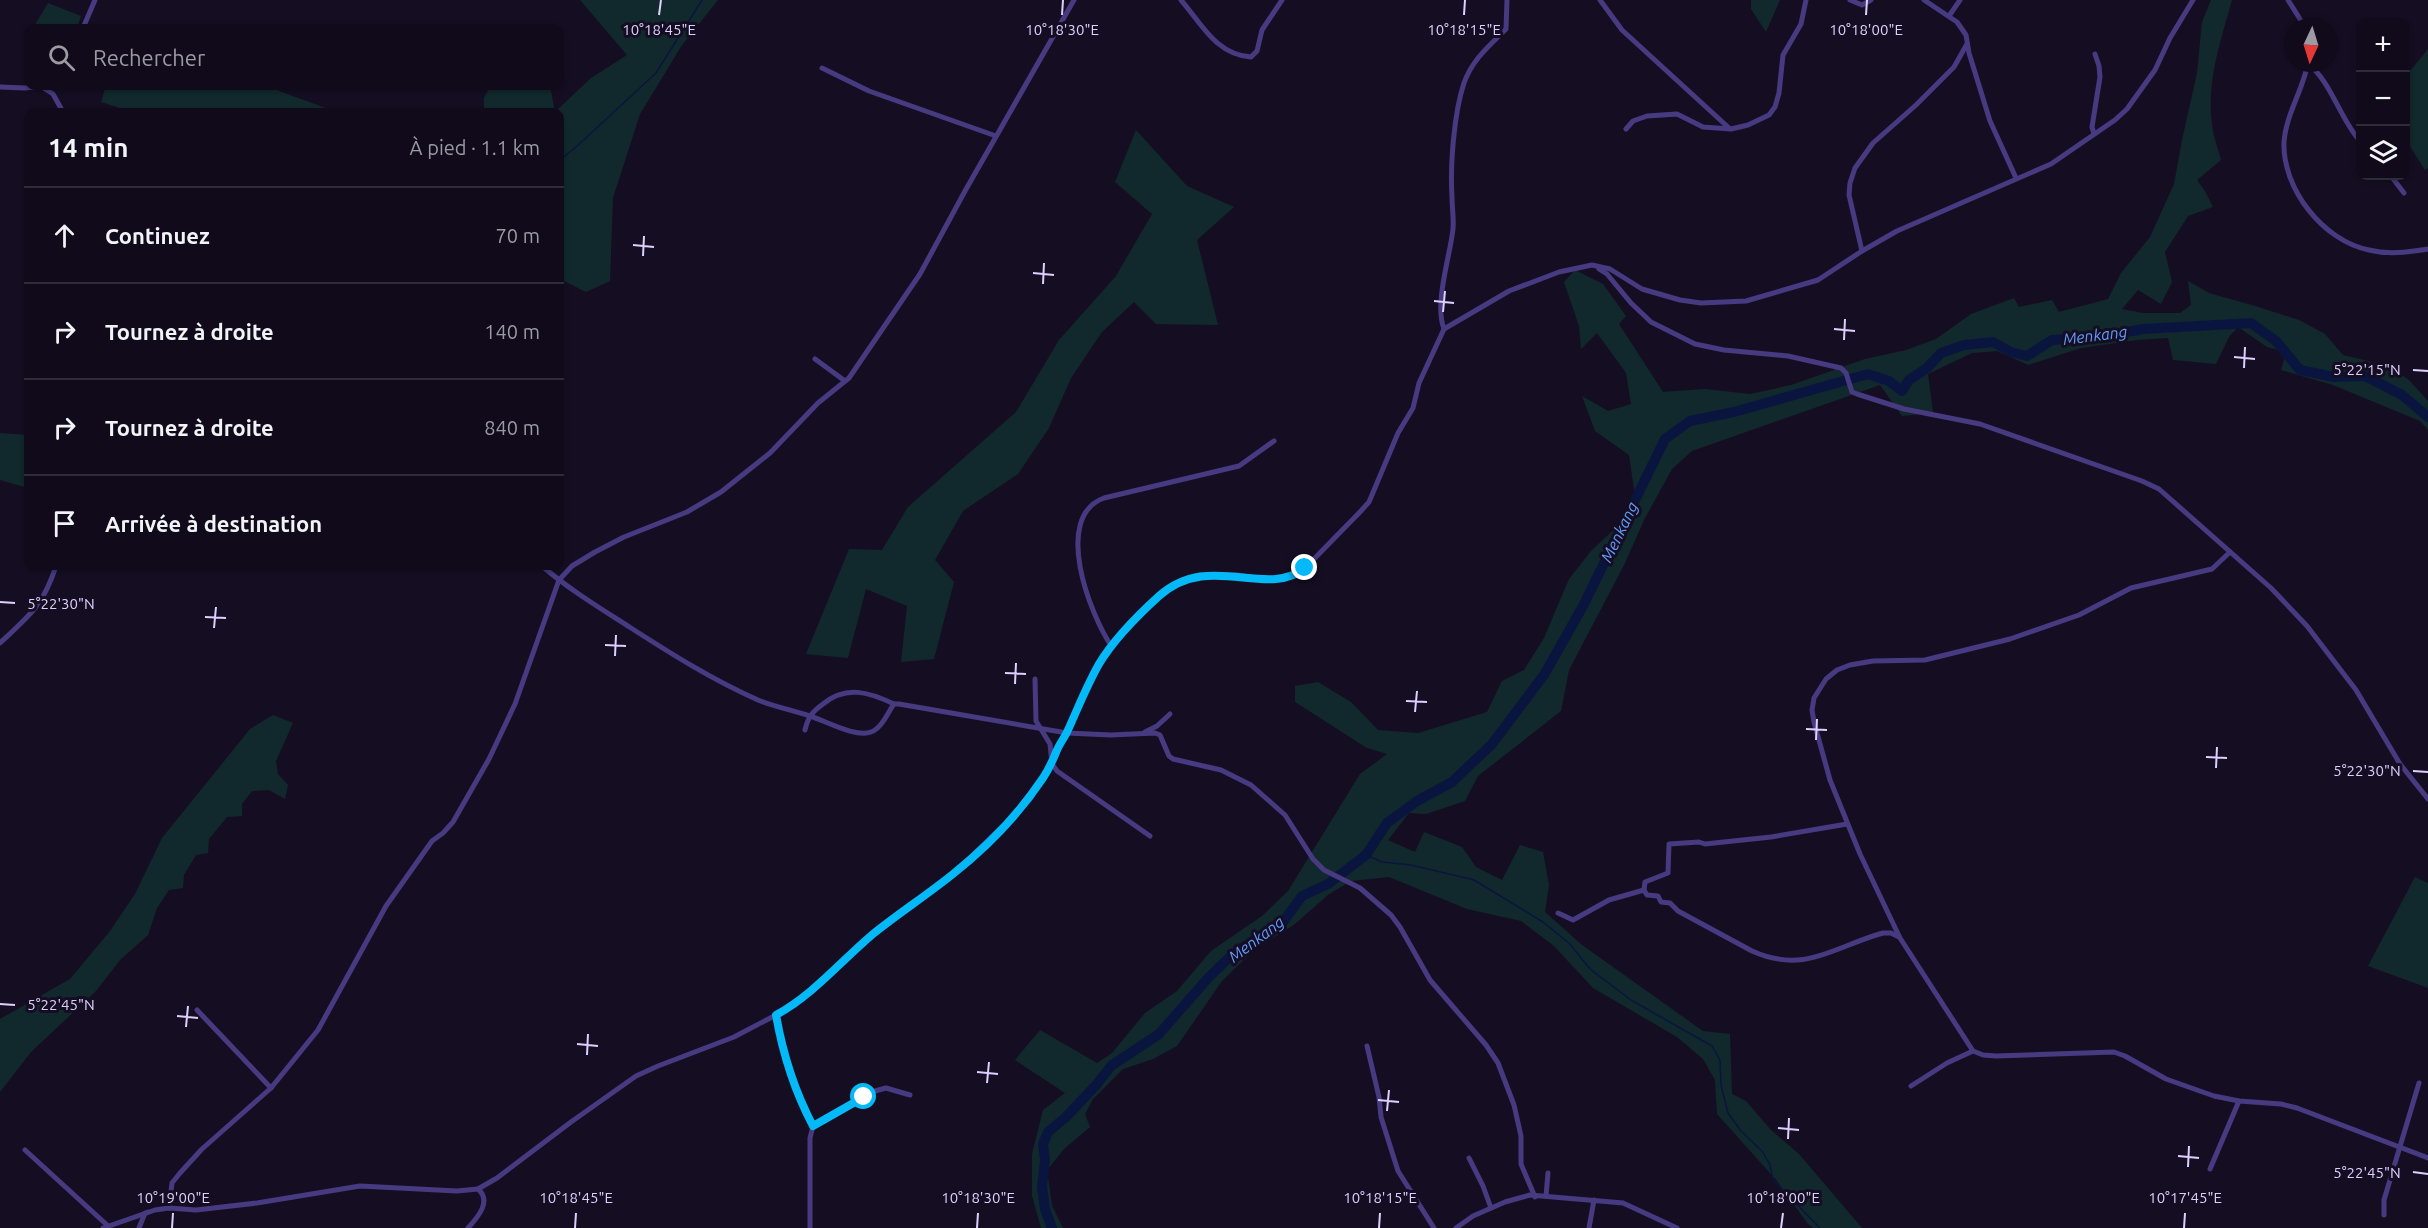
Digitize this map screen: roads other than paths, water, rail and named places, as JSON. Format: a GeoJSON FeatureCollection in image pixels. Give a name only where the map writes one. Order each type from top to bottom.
{"type":"FeatureCollection","features":[{"type":"Feature","properties":{"kind":"street"},"geometry":{"type":"LineString","coordinates":[[85,24],[95,0]]}},
{"type":"Feature","properties":{"kind":"street"},"geometry":{"type":"LineString","coordinates":[[169,1208],[172,1183],[180,1173],[202,1149],[271,1088],[326,1016],[389,901],[432,841],[448,828],[460,810],[489,759],[515,704],[559,580],[572,566],[603,547],[687,512],[721,492],[770,453],[818,403],[845,381],[906,297],[1074,0]]}},
{"type":"Feature","properties":{"kind":"street"},"geometry":{"type":"LineString","coordinates":[[1181,0],[1214,41],[1236,54],[1251,57],[1257,51],[1262,30],[1282,0]]}},
{"type":"Feature","properties":{"kind":"street"},"geometry":{"type":"LineString","coordinates":[[1444,329],[1441,313],[1453,229],[1452,169],[1460,100],[1467,77],[1481,52],[1506,29],[1507,0]]}},
{"type":"Feature","properties":{"kind":"street"},"geometry":{"type":"LineString","coordinates":[[1600,0],[1622,30],[1680,86],[1731,129]]}},
{"type":"Feature","properties":{"kind":"street"},"geometry":{"type":"LineString","coordinates":[[1626,129],[1633,121],[1647,116],[1672,114],[1682,116],[1703,127],[1731,129],[1766,117],[1774,110],[1782,77],[1783,55],[1801,24],[1806,0]]}},
{"type":"Feature","properties":{"kind":"street"},"geometry":{"type":"LineString","coordinates":[[1850,0],[1862,5],[1871,0]]}},
{"type":"Feature","properties":{"kind":"street"},"geometry":{"type":"LineString","coordinates":[[1924,0],[1949,16],[1965,32],[1990,121],[2016,178]]}},
{"type":"Feature","properties":{"kind":"street"},"geometry":{"type":"LineString","coordinates":[[1949,16],[1960,0]]}},
{"type":"Feature","properties":{"kind":"street"},"geometry":{"type":"LineString","coordinates":[[139,1228],[145,1213],[155,1210],[225,1207],[360,1186],[457,1191],[478,1189],[497,1178],[636,1076],[734,1037],[776,1015],[801,1000],[872,935],[969,860],[1013,816],[1052,764],[1097,667],[1112,647],[1161,594],[1186,579],[1212,574],[1269,580],[1293,575],[1311,562],[1369,502],[1398,433],[1413,408],[1429,360],[1444,329],[1509,291],[1559,272],[1592,265],[1610,269],[1642,289],[1701,303],[1725,303],[1775,294],[1818,280],[1862,250],[1897,231],[2051,164],[2115,120],[2127,109],[2155,70],[2170,38],[2193,0]]}},
{"type":"Feature","properties":{"kind":"street"},"geometry":{"type":"LineString","coordinates":[[2288,0],[2300,18]]}},
{"type":"Feature","properties":{"kind":"street"},"geometry":{"type":"LineString","coordinates":[[1862,250],[1849,195],[1855,168],[1873,144],[1954,68],[1967,44]]}},
{"type":"Feature","properties":{"kind":"street"},"geometry":{"type":"LineString","coordinates":[[2094,134],[2092,127],[2100,71],[2095,54]]}},
{"type":"Feature","properties":{"kind":"street"},"geometry":{"type":"LineString","coordinates":[[822,68],[869,91],[996,136]]}},
{"type":"Feature","properties":{"kind":"street"},"geometry":{"type":"LineString","coordinates":[[2306,72],[2303,85],[2289,116],[2284,141],[2285,166],[2299,195],[2330,232],[2354,246],[2394,253],[2428,249]]}},
{"type":"Feature","properties":{"kind":"street"},"geometry":{"type":"LineString","coordinates":[[2316,72],[2356,134]]}},
{"type":"Feature","properties":{"kind":"street"},"geometry":{"type":"LineString","coordinates":[[0,87],[24,86]]}},
{"type":"Feature","properties":{"kind":"street"},"geometry":{"type":"LineString","coordinates":[[48,90],[61,108]]}},
{"type":"Feature","properties":{"kind":"street"},"geometry":{"type":"LineString","coordinates":[[52,94],[53,90]]}},
{"type":"Feature","properties":{"kind":"street"},"geometry":{"type":"LineString","coordinates":[[2394,180],[2404,193]]}},
{"type":"Feature","properties":{"kind":"street"},"geometry":{"type":"LineString","coordinates":[[1592,265],[1605,272],[1631,303],[1651,322],[1675,336],[1710,348],[1777,354],[1841,368],[1846,373],[1852,392],[1857,394],[1894,406],[1980,423],[2159,489],[2282,598],[2335,660],[2356,690],[2400,764],[2428,800]]}},
{"type":"Feature","properties":{"kind":"street"},"geometry":{"type":"LineString","coordinates":[[814,359],[845,381]]}},
{"type":"Feature","properties":{"kind":"street"},"geometry":{"type":"LineString","coordinates":[[1112,647],[1087,597],[1080,574],[1080,536],[1087,509],[1104,498],[1239,466],[1274,441]]}},
{"type":"Feature","properties":{"kind":"street"},"geometry":{"type":"LineString","coordinates":[[2230,552],[2212,569],[2131,588],[2079,615],[2010,639],[1926,660],[1873,661],[1850,665],[1832,674],[1814,698],[1812,710],[1830,780],[1847,824],[1900,938],[1973,1051],[1983,1055],[2019,1056],[2114,1052],[2166,1080],[2214,1096],[2286,1105],[2428,1158]]}},
{"type":"Feature","properties":{"kind":"street"},"geometry":{"type":"LineString","coordinates":[[0,643],[39,605],[48,590],[55,570]]}},
{"type":"Feature","properties":{"kind":"street"},"geometry":{"type":"LineString","coordinates":[[547,570],[682,661],[760,701],[808,715],[840,728],[869,732],[879,726],[894,704]]}},
{"type":"Feature","properties":{"kind":"street"},"geometry":{"type":"LineString","coordinates":[[1035,679],[1034,699],[1037,726],[1050,744],[1052,764],[1057,771],[1150,836]]}},
{"type":"Feature","properties":{"kind":"street"},"geometry":{"type":"LineString","coordinates":[[805,730],[808,715],[835,695],[847,692],[869,694],[894,704],[1014,725],[1037,726],[1067,733],[1160,735],[1169,756],[1173,759],[1221,770],[1251,785],[1286,815],[1313,859],[1323,870],[1360,888],[1391,915],[1430,980],[1493,1054],[1514,1105],[1521,1136],[1521,1164],[1535,1197]]}},
{"type":"Feature","properties":{"kind":"street"},"geometry":{"type":"LineString","coordinates":[[1144,733],[1157,726],[1170,714]]}},
{"type":"Feature","properties":{"kind":"street"},"geometry":{"type":"LineString","coordinates":[[1847,824],[1723,842],[1669,844],[1669,872],[1665,876],[1645,882],[1644,890],[1647,895],[1658,896],[1661,902],[1670,903],[1678,911],[1738,944],[1770,957],[1815,959],[1883,933],[1891,933],[1900,938]]}},
{"type":"Feature","properties":{"kind":"street"},"geometry":{"type":"LineString","coordinates":[[1558,913],[1573,920],[1609,900],[1644,890]]}},
{"type":"Feature","properties":{"kind":"street"},"geometry":{"type":"LineString","coordinates":[[197,1010],[271,1088]]}},
{"type":"Feature","properties":{"kind":"street"},"geometry":{"type":"LineString","coordinates":[[776,1015],[782,1052],[793,1084],[813,1126],[810,1138],[810,1228]]}},
{"type":"Feature","properties":{"kind":"street"},"geometry":{"type":"LineString","coordinates":[[1367,1046],[1379,1097],[1381,1117],[1398,1171],[1434,1228]]}},
{"type":"Feature","properties":{"kind":"street"},"geometry":{"type":"LineString","coordinates":[[1911,1086],[1947,1063],[1973,1051]]}},
{"type":"Feature","properties":{"kind":"street"},"geometry":{"type":"LineString","coordinates":[[2384,1215],[2384,1200],[2419,1083]]}},
{"type":"Feature","properties":{"kind":"street"},"geometry":{"type":"LineString","coordinates":[[813,1126],[874,1090],[886,1088],[910,1095]]}},
{"type":"Feature","properties":{"kind":"street"},"geometry":{"type":"LineString","coordinates":[[2210,1169],[2240,1101]]}},
{"type":"Feature","properties":{"kind":"street"},"geometry":{"type":"LineString","coordinates":[[25,1150],[109,1226],[155,1210]]}},
{"type":"Feature","properties":{"kind":"street"},"geometry":{"type":"LineString","coordinates":[[1469,1158],[1491,1208]]}},
{"type":"Feature","properties":{"kind":"street"},"geometry":{"type":"LineString","coordinates":[[1546,1196],[1548,1173]]}},
{"type":"Feature","properties":{"kind":"street"},"geometry":{"type":"LineString","coordinates":[[468,1228],[479,1216],[484,1204],[483,1194],[478,1189]]}},
{"type":"Feature","properties":{"kind":"street"},"geometry":{"type":"LineString","coordinates":[[1456,1228],[1491,1208],[1516,1197],[1530,1195],[1623,1203],[1677,1228]]}},
{"type":"Feature","properties":{"kind":"street"},"geometry":{"type":"LineString","coordinates":[[1589,1228],[1594,1200]]}},
{"type":"Feature","properties":{"kind":"waterway"},"geometry":{"type":"LineString","coordinates":[[564,157],[656,73],[702,0]]}},
{"type":"Feature","properties":{"kind":"waterway","name":"Menkang"},"geometry":{"type":"LineString","coordinates":[[1052,1228],[1045,1209],[1042,1187],[1045,1160],[1043,1144],[1048,1132],[1066,1117],[1111,1066],[1159,1034],[1209,977],[1234,953],[1283,922],[1302,896],[1328,884],[1366,855],[1387,823],[1417,801],[1452,782],[1492,744],[1544,675],[1583,606],[1665,439],[1690,421],[1734,412],[1868,374],[1889,381],[1902,391],[1909,380],[1927,368],[1941,353],[1964,345],[1993,342],[2011,352],[2027,356],[2052,340],[2104,336],[2143,329],[2251,323],[2276,341],[2300,370],[2334,377],[2365,376],[2402,395],[2428,417]]}},
{"type":"Feature","properties":{"kind":"waterway"},"geometry":{"type":"LineString","coordinates":[[1366,855],[1382,862],[1411,865],[1474,880],[1543,922],[1570,944],[1590,969],[1631,1000],[1712,1046],[1720,1060],[1721,1085],[1728,1113],[1741,1131],[1762,1151],[1770,1165],[1773,1180],[1820,1228]]}}]}
